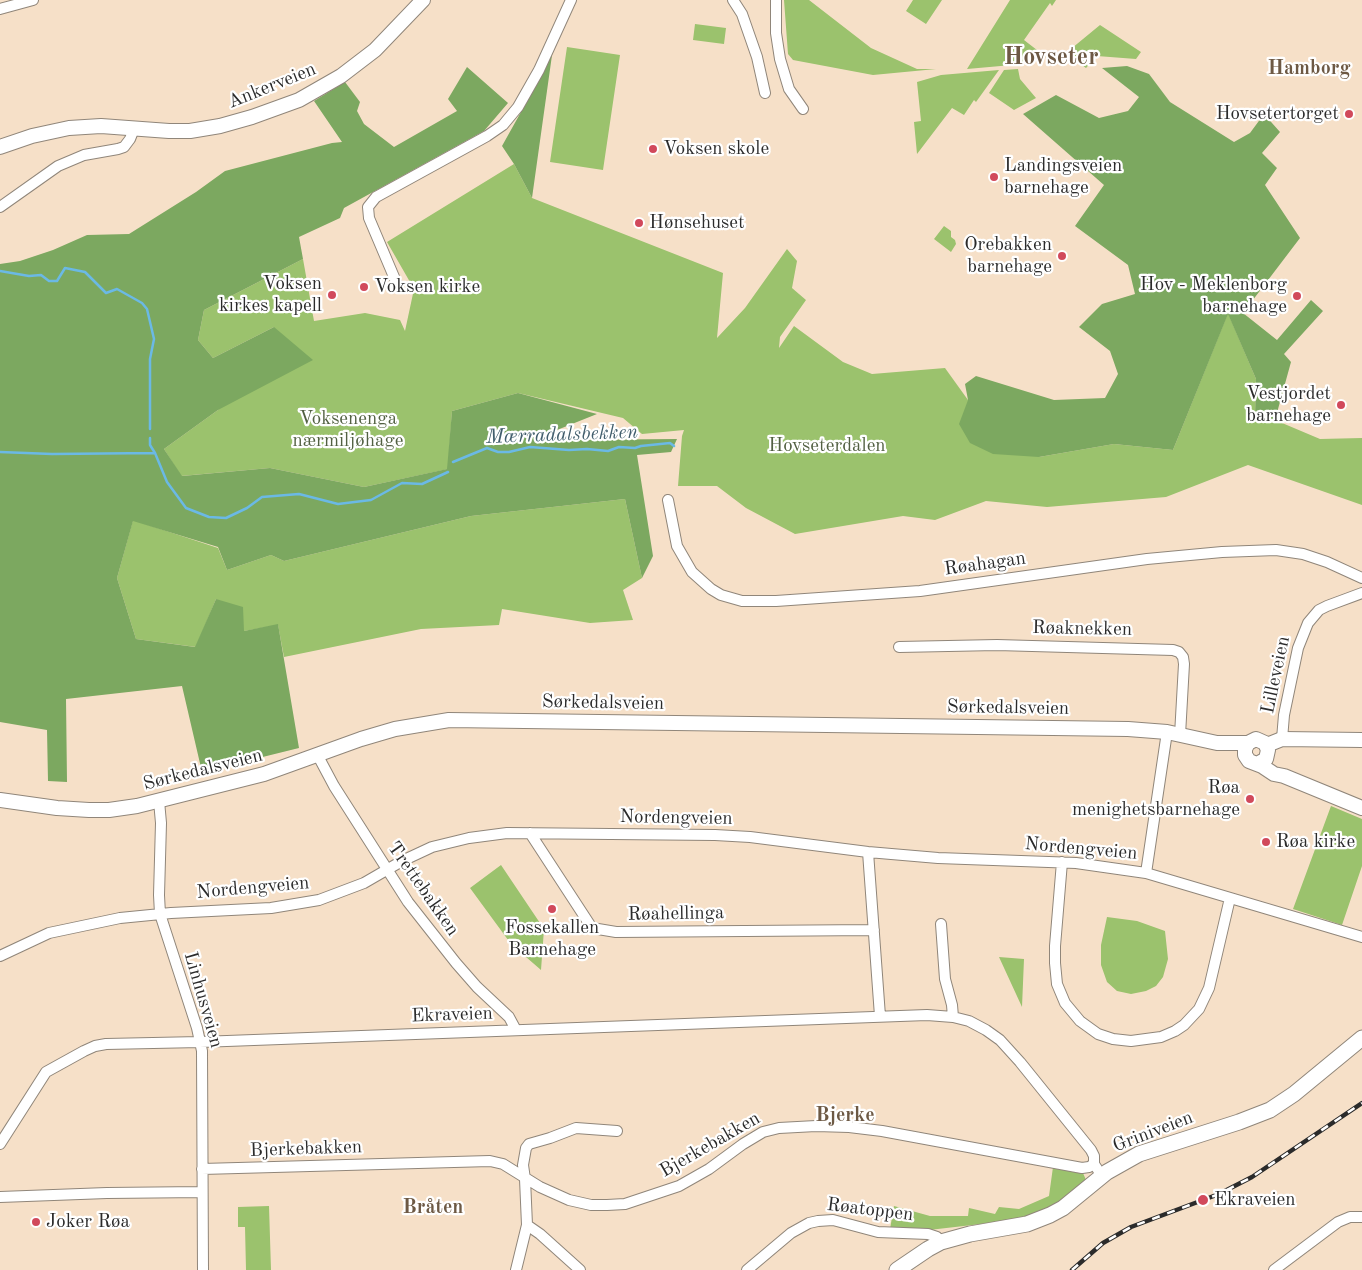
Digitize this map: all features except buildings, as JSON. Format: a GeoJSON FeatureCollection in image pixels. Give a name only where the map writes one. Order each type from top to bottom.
{"type":"FeatureCollection","features":[{"type":"Feature","properties":{"kind":"main road","name":"Ankerveien"},"geometry":{"type":"LineString","coordinates":[[0,147],[37,134],[68,128],[101,126],[169,131],[209,128],[242,120],[299,100],[324,87],[356,65],[384,42],[423,0]]}},
{"type":"Feature","properties":{"kind":"main road","name":"Sørkedalsveien"},"geometry":{"type":"LineString","coordinates":[[0,800],[72,809],[119,809],[159,801],[264,774],[361,739],[395,729],[449,720],[1136,729],[1174,734],[1246,749],[1253,740],[1259,740],[1264,755]]}},
{"type":"Feature","properties":{"kind":"main road"},"geometry":{"type":"LineString","coordinates":[[1246,749],[1249,761],[1264,755],[1282,739],[1362,740]]}},
{"type":"Feature","properties":{"kind":"main road"},"geometry":{"type":"LineString","coordinates":[[1264,755],[1284,776],[1362,808]]}},
{"type":"Feature","properties":{"kind":"main road","name":"Griniveien"},"geometry":{"type":"LineString","coordinates":[[897,1270],[941,1242],[970,1234],[1017,1226],[1044,1218],[1063,1208],[1098,1170],[1124,1162],[1139,1154],[1239,1122],[1270,1110],[1302,1088],[1362,1038]]}},
{"type":"Feature","properties":{"kind":"street"},"geometry":{"type":"LineString","coordinates":[[0,9],[33,0]]}},
{"type":"Feature","properties":{"kind":"street"},"geometry":{"type":"LineString","coordinates":[[397,284],[369,218],[368,207],[376,197],[487,136],[503,125],[518,107],[539,70],[571,0]]}},
{"type":"Feature","properties":{"kind":"street"},"geometry":{"type":"LineString","coordinates":[[733,0],[742,14],[757,58],[766,93]]}},
{"type":"Feature","properties":{"kind":"street"},"geometry":{"type":"LineString","coordinates":[[776,0],[776,33],[780,59],[789,89],[796,102],[803,109]]}},
{"type":"Feature","properties":{"kind":"street"},"geometry":{"type":"LineString","coordinates":[[0,207],[58,166],[84,155],[124,147],[134,129]]}},
{"type":"Feature","properties":{"kind":"street","name":"Røahagan"},"geometry":{"type":"LineString","coordinates":[[668,500],[677,546],[692,572],[711,589],[742,601],[776,601],[920,591],[1148,559],[1222,552],[1289,551],[1311,557],[1362,578]]}},
{"type":"Feature","properties":{"kind":"street","name":"Lilleveien"},"geometry":{"type":"LineString","coordinates":[[1282,739],[1284,715],[1298,648],[1308,623],[1319,610],[1362,593]]}},
{"type":"Feature","properties":{"kind":"street","name":"Røaknekken"},"geometry":{"type":"LineString","coordinates":[[899,647],[997,645],[1173,650],[1179,652],[1183,657],[1184,664],[1174,734]]}},
{"type":"Feature","properties":{"kind":"street"},"geometry":{"type":"LineString","coordinates":[[1146,873],[1174,734]]}},
{"type":"Feature","properties":{"kind":"street","name":"Trettebakken"},"geometry":{"type":"LineString","coordinates":[[318,756],[334,786],[386,870],[429,930],[478,987],[509,1017],[516,1030]]}},
{"type":"Feature","properties":{"kind":"street","name":"Linhusveien"},"geometry":{"type":"LineString","coordinates":[[159,801],[160,914],[200,1042],[202,1061],[203,1270]]}},
{"type":"Feature","properties":{"kind":"street","name":"Nordengveien"},"geometry":{"type":"LineString","coordinates":[[0,956],[49,933],[120,918],[271,908],[307,903],[364,883],[412,856],[443,844],[486,835],[530,833],[752,837],[868,852],[938,858],[1062,862],[1146,873],[1362,936]]}},
{"type":"Feature","properties":{"kind":"street","name":"Røahellinga"},"geometry":{"type":"LineString","coordinates":[[530,833],[592,928],[616,932],[874,930]]}},
{"type":"Feature","properties":{"kind":"street"},"geometry":{"type":"LineString","coordinates":[[868,852],[880,1016]]}},
{"type":"Feature","properties":{"kind":"street"},"geometry":{"type":"LineString","coordinates":[[1062,862],[1055,963],[1057,984],[1064,1003],[1080,1021],[1098,1034],[1113,1039],[1131,1041],[1161,1037],[1184,1025],[1199,1009],[1209,988],[1230,898]]}},
{"type":"Feature","properties":{"kind":"street"},"geometry":{"type":"LineString","coordinates":[[941,924],[944,979],[952,1006],[952,1017]]}},
{"type":"Feature","properties":{"kind":"street","name":"Ekraveien"},"geometry":{"type":"LineString","coordinates":[[0,1144],[46,1072],[84,1051],[106,1044],[927,1015],[952,1017],[978,1025],[993,1034],[1006,1046],[1091,1150],[1098,1170]]}},
{"type":"Feature","properties":{"kind":"street","name":"Bjerkebakken"},"geometry":{"type":"LineString","coordinates":[[202,1169],[490,1161],[503,1164],[551,1193],[582,1204],[598,1206],[625,1204],[679,1186],[710,1169],[743,1144],[763,1132],[779,1128],[816,1126],[882,1131],[1098,1170]]}},
{"type":"Feature","properties":{"kind":"street"},"geometry":{"type":"LineString","coordinates":[[516,1270],[527,1225],[524,1157],[526,1148],[529,1144],[576,1128],[617,1131]]}},
{"type":"Feature","properties":{"kind":"street"},"geometry":{"type":"LineString","coordinates":[[0,1198],[108,1193],[202,1192]]}},
{"type":"Feature","properties":{"kind":"street"},"geometry":{"type":"LineString","coordinates":[[1274,1270],[1338,1222],[1350,1217],[1362,1217]]}},
{"type":"Feature","properties":{"kind":"street","name":"Røatoppen"},"geometry":{"type":"LineString","coordinates":[[748,1270],[791,1233],[809,1223],[818,1221],[833,1220],[878,1232],[928,1234],[937,1237],[941,1242]]}},
{"type":"Feature","properties":{"kind":"street"},"geometry":{"type":"LineString","coordinates":[[527,1225],[540,1234],[580,1270]]}},
{"type":"Feature","properties":{"kind":"green space"},"geometry":{"type":"Polygon","coordinates":[[[784,0],[809,0],[871,48],[917,69],[936,69],[873,75],[793,60],[788,54],[784,0]]]}},
{"type":"Feature","properties":{"kind":"green space"},"geometry":{"type":"Polygon","coordinates":[[[913,0],[942,0],[926,24],[906,11],[913,0]]]}},
{"type":"Feature","properties":{"kind":"green space"},"geometry":{"type":"Polygon","coordinates":[[[1010,0],[1056,0],[1052,6],[1050,3],[1024,40],[1046,57],[1012,65],[967,69],[1010,0]]]}},
{"type":"Feature","properties":{"kind":"green space"},"geometry":{"type":"Polygon","coordinates":[[[695,24],[726,28],[724,44],[693,40],[695,24]]]}},
{"type":"Feature","properties":{"kind":"green space"},"geometry":{"type":"Polygon","coordinates":[[[1100,25],[1141,52],[1136,59],[1097,56],[1086,68],[1066,53],[1100,25]]]}},
{"type":"Feature","properties":{"kind":"green space"},"geometry":{"type":"Polygon","coordinates":[[[567,47],[620,55],[603,170],[550,162],[567,47]]]}},
{"type":"Feature","properties":{"kind":"green space"},"geometry":{"type":"Polygon","coordinates":[[[553,48],[532,198],[502,146],[553,48]]]}},
{"type":"Feature","properties":{"kind":"green space"},"geometry":{"type":"Polygon","coordinates":[[[1127,66],[1149,74],[1170,102],[1234,142],[1250,133],[1264,114],[1280,132],[1262,153],[1277,168],[1265,185],[1300,238],[1243,313],[1277,340],[1311,300],[1323,311],[1284,354],[1291,362],[1275,420],[1255,416],[1256,379],[1228,314],[1173,450],[1114,444],[1039,457],[993,454],[970,443],[959,424],[968,400],[965,384],[976,376],[1054,400],[1105,398],[1118,374],[1110,351],[1079,327],[1102,304],[1135,294],[1128,265],[1075,226],[1104,185],[1023,114],[1056,95],[1099,118],[1128,111],[1139,97],[1102,68],[1127,66]]]}},
{"type":"Feature","properties":{"kind":"green space"},"geometry":{"type":"Polygon","coordinates":[[[467,67],[508,103],[484,131],[344,208],[340,218],[299,237],[303,259],[204,310],[198,340],[213,358],[274,327],[313,360],[218,410],[164,449],[182,476],[270,468],[364,487],[447,469],[452,411],[518,393],[597,414],[552,432],[558,440],[677,439],[671,452],[637,455],[653,556],[642,578],[625,499],[471,516],[284,561],[271,555],[227,570],[218,547],[133,521],[117,578],[136,639],[195,647],[216,599],[243,607],[244,631],[278,624],[299,748],[202,772],[182,686],[66,699],[67,782],[48,781],[47,730],[0,722],[0,264],[20,261],[53,250],[87,235],[129,234],[196,192],[225,171],[342,142],[314,101],[345,82],[360,102],[357,111],[364,124],[394,147],[457,111],[448,99],[467,67]]]}},
{"type":"Feature","properties":{"kind":"green space"},"geometry":{"type":"Polygon","coordinates":[[[1018,69],[1020,79],[1036,98],[1014,110],[989,93],[1004,70],[1018,69]]]}},
{"type":"Feature","properties":{"kind":"green space"},"geometry":{"type":"Polygon","coordinates":[[[999,70],[964,115],[952,108],[917,154],[914,122],[921,121],[917,82],[941,75],[999,70]]]}},
{"type":"Feature","properties":{"kind":"green space"},"geometry":{"type":"Polygon","coordinates":[[[514,164],[532,198],[723,273],[717,338],[745,308],[787,249],[797,261],[792,288],[806,300],[780,337],[779,348],[794,326],[843,362],[872,374],[945,368],[968,400],[1039,457],[1114,444],[1173,450],[1228,313],[1256,379],[1255,416],[1275,420],[1320,439],[1362,438],[1362,505],[1248,465],[1166,497],[1047,507],[986,501],[935,520],[903,516],[795,534],[746,508],[717,486],[678,486],[684,430],[642,434],[623,418],[518,393],[452,411],[448,469],[364,487],[270,468],[181,476],[164,449],[218,410],[274,327],[213,358],[198,340],[204,310],[303,259],[314,321],[365,313],[400,320],[405,331],[414,289],[387,242],[514,164]]]}},
{"type":"Feature","properties":{"kind":"green space"},"geometry":{"type":"Polygon","coordinates":[[[944,226],[951,231],[951,237],[955,240],[956,244],[951,252],[934,239],[944,226]]]}},
{"type":"Feature","properties":{"kind":"green space"},"geometry":{"type":"Polygon","coordinates":[[[625,499],[642,578],[623,590],[633,620],[590,623],[502,609],[499,625],[421,629],[284,657],[278,625],[244,631],[216,599],[196,647],[136,639],[117,578],[133,520],[218,548],[227,570],[271,555],[284,561],[471,516],[625,499]]]}},
{"type":"Feature","properties":{"kind":"green space"},"geometry":{"type":"Polygon","coordinates":[[[1331,806],[1362,819],[1362,866],[1342,925],[1293,909],[1331,806]]]}},
{"type":"Feature","properties":{"kind":"green space"},"geometry":{"type":"Polygon","coordinates":[[[501,865],[544,929],[541,970],[511,944],[470,888],[501,865]]]}},
{"type":"Feature","properties":{"kind":"green space"},"geometry":{"type":"Polygon","coordinates":[[[1107,917],[1137,921],[1165,931],[1168,959],[1163,977],[1156,986],[1146,991],[1131,994],[1117,991],[1107,982],[1101,965],[1101,945],[1107,917]]]}},
{"type":"Feature","properties":{"kind":"green space"},"geometry":{"type":"Polygon","coordinates":[[[999,957],[1024,959],[1022,1007],[999,957]]]}},
{"type":"Feature","properties":{"kind":"green space"},"geometry":{"type":"Polygon","coordinates":[[[1053,1167],[1083,1173],[1086,1180],[1053,1208],[1026,1217],[981,1224],[929,1230],[890,1229],[894,1206],[930,1216],[968,1216],[969,1208],[995,1214],[999,1207],[1019,1209],[1049,1196],[1053,1167]]]}},
{"type":"Feature","properties":{"kind":"green space"},"geometry":{"type":"Polygon","coordinates":[[[269,1206],[271,1270],[246,1270],[245,1227],[238,1227],[238,1207],[269,1206]]]}},
{"type":"Feature","properties":{"kind":"waterway"},"geometry":{"type":"LineString","coordinates":[[0,271],[29,276],[41,275],[49,281],[57,281],[65,268],[85,272],[106,293],[117,289],[142,303],[147,309],[154,339],[150,359],[150,429]]}},
{"type":"Feature","properties":{"kind":"waterway"},"geometry":{"type":"LineString","coordinates":[[150,438],[150,445],[155,453]]}},
{"type":"Feature","properties":{"kind":"waterway","name":"Mærradalsbekken"},"geometry":{"type":"LineString","coordinates":[[453,462],[487,448],[498,452],[509,452],[530,447],[608,451],[619,447],[635,448],[670,443],[674,446]]}},
{"type":"Feature","properties":{"kind":"waterway","name":"Mærradalsbekken"},"geometry":{"type":"LineString","coordinates":[[0,452],[52,454],[155,453],[167,482],[186,508],[209,517],[226,518],[247,508],[262,497],[299,494],[338,504],[371,500],[402,483],[422,484],[448,472]]}},
{"type":"Feature","properties":{"kind":"railway"},"geometry":{"type":"LineString","coordinates":[[1072,1270],[1103,1243],[1131,1227],[1219,1194],[1252,1177],[1362,1103]]}},
{"type":"Feature","properties":{"kind":"place","name":"Hovsetertorget"},"geometry":{"type":"Point","coordinates":[1349,114]}},
{"type":"Feature","properties":{"kind":"place","name":"Voksen skole"},"geometry":{"type":"Point","coordinates":[653,149]}},
{"type":"Feature","properties":{"kind":"place","name":"Landingsveien barnehage"},"geometry":{"type":"Point","coordinates":[994,177]}},
{"type":"Feature","properties":{"kind":"place","name":"Hønsehuset"},"geometry":{"type":"Point","coordinates":[639,223]}},
{"type":"Feature","properties":{"kind":"place","name":"Orebakken barnehage"},"geometry":{"type":"Point","coordinates":[1062,256]}},
{"type":"Feature","properties":{"kind":"place","name":"Voksen kirke"},"geometry":{"type":"Point","coordinates":[364,287]}},
{"type":"Feature","properties":{"kind":"place","name":"Voksen kirkes kapell"},"geometry":{"type":"Point","coordinates":[332,295]}},
{"type":"Feature","properties":{"kind":"place","name":"Hov - Meklenborg barnehage"},"geometry":{"type":"Point","coordinates":[1297,296]}},
{"type":"Feature","properties":{"kind":"place","name":"Vestjordet barnehage"},"geometry":{"type":"Point","coordinates":[1341,405]}},
{"type":"Feature","properties":{"kind":"place","name":"Røa menighetsbarnehage"},"geometry":{"type":"Point","coordinates":[1250,799]}},
{"type":"Feature","properties":{"kind":"place","name":"Røa kirke"},"geometry":{"type":"Point","coordinates":[1266,842]}},
{"type":"Feature","properties":{"kind":"place","name":"Fossekallen Barnehage"},"geometry":{"type":"Point","coordinates":[552,909]}},
{"type":"Feature","properties":{"kind":"place","name":"Ekraveien"},"geometry":{"type":"Point","coordinates":[1203,1200]}},
{"type":"Feature","properties":{"kind":"place","name":"Joker Røa"},"geometry":{"type":"Point","coordinates":[36,1222]}},
{"type":"Feature","properties":{"kind":"district","name":"Hovseter"},"geometry":{"type":"Point","coordinates":[1051,58]}},
{"type":"Feature","properties":{"kind":"district","name":"Hamborg"},"geometry":{"type":"Point","coordinates":[1309,69]}},
{"type":"Feature","properties":{"kind":"district","name":"Bjerke"},"geometry":{"type":"Point","coordinates":[845,1116]}},
{"type":"Feature","properties":{"kind":"district","name":"Bråten"},"geometry":{"type":"Point","coordinates":[433,1208]}},
{"type":"Feature","properties":{"kind":"park label","name":"Voksenenga nærmiljøhage"},"geometry":{"type":"Point","coordinates":[348,430]}},
{"type":"Feature","properties":{"kind":"park label","name":"Hovseterdalen"},"geometry":{"type":"Point","coordinates":[827,446]}}]}
